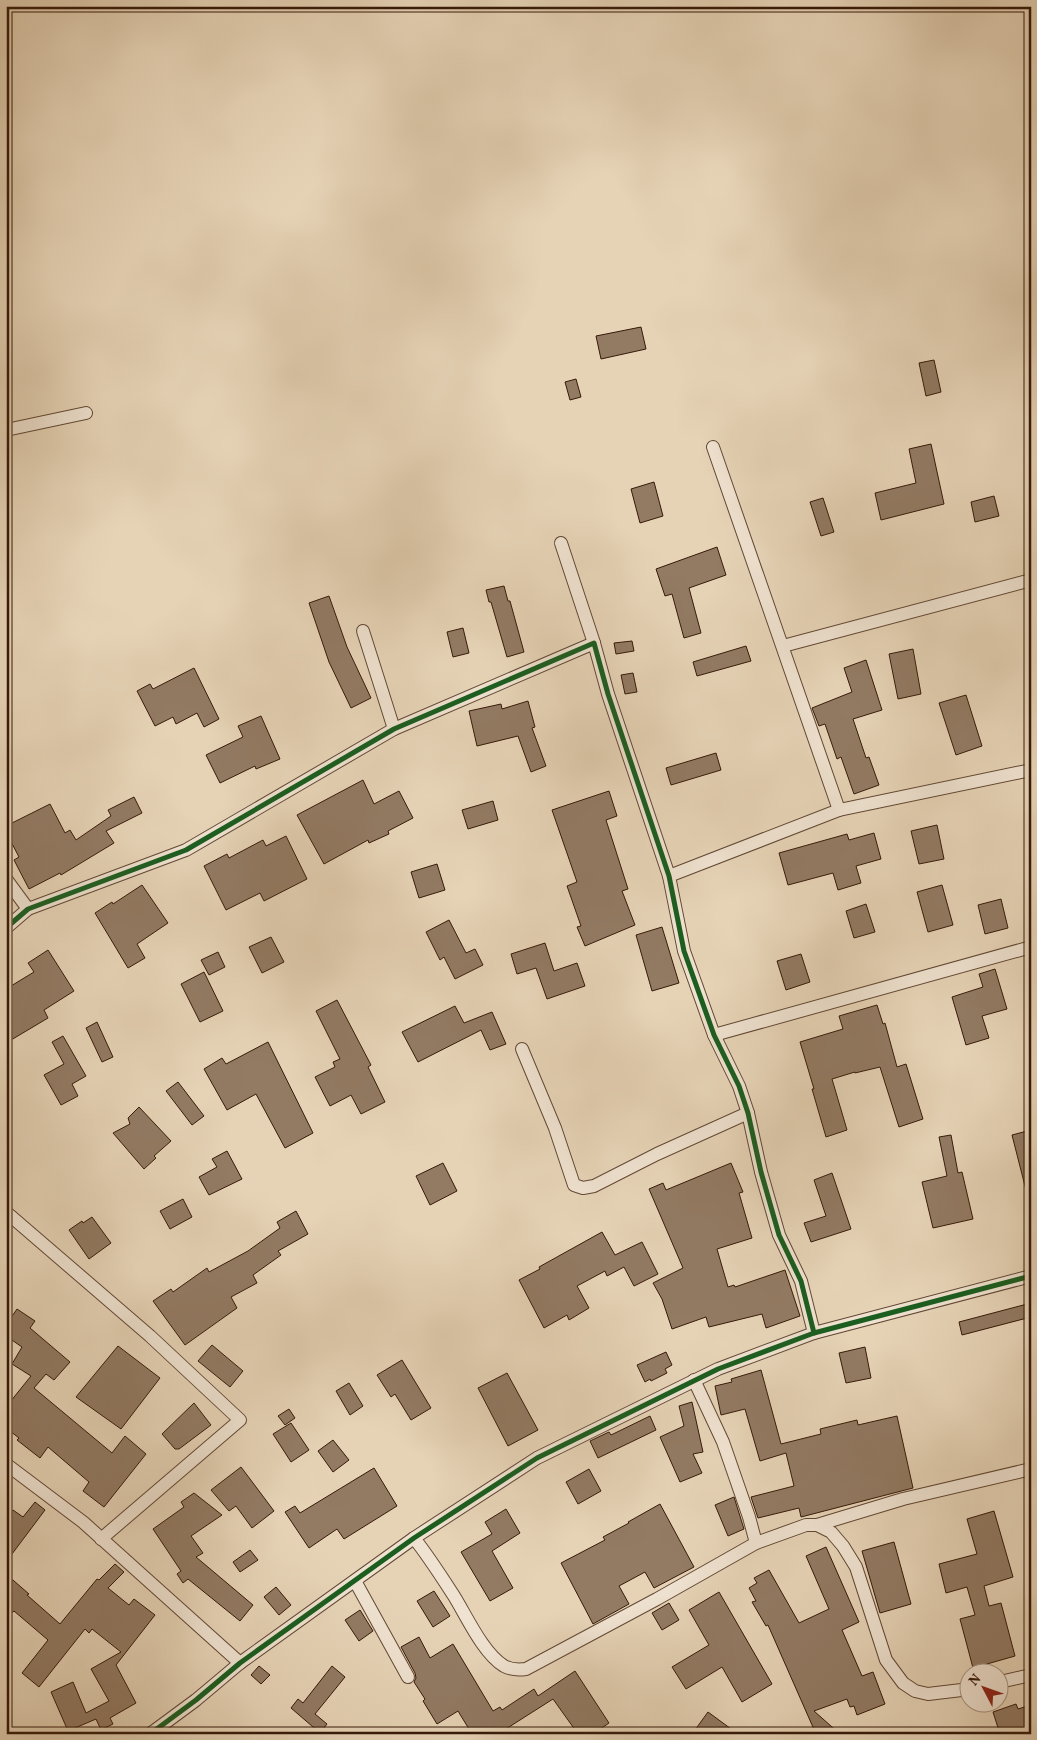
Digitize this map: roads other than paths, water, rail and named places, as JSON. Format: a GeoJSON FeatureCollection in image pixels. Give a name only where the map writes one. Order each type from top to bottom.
{"type":"FeatureCollection","features":[{"type":"Feature","properties":{"kind":"street"},"geometry":{"type":"LineString","coordinates":[[6,430],[86,413]]}},
{"type":"Feature","properties":{"kind":"street"},"geometry":{"type":"LineString","coordinates":[[713,447],[839,810]]}},
{"type":"Feature","properties":{"kind":"street"},"geometry":{"type":"LineString","coordinates":[[561,543],[594,643],[608,694],[669,876],[684,951],[714,1035],[739,1086],[748,1113],[761,1172],[779,1235],[801,1281],[814,1333]]}},
{"type":"Feature","properties":{"kind":"street"},"geometry":{"type":"LineString","coordinates":[[783,646],[1031,580]]}},
{"type":"Feature","properties":{"kind":"street"},"geometry":{"type":"LineString","coordinates":[[363,631],[394,729]]}},
{"type":"Feature","properties":{"kind":"street"},"geometry":{"type":"LineString","coordinates":[[6,928],[28,909],[186,850],[394,729],[594,643]]}},
{"type":"Feature","properties":{"kind":"street"},"geometry":{"type":"LineString","coordinates":[[669,876],[839,810],[1031,770]]}},
{"type":"Feature","properties":{"kind":"street"},"geometry":{"type":"LineString","coordinates":[[6,879],[28,909]]}},
{"type":"Feature","properties":{"kind":"street"},"geometry":{"type":"LineString","coordinates":[[714,1035],[1031,947]]}},
{"type":"Feature","properties":{"kind":"street"},"geometry":{"type":"LineString","coordinates":[[522,1049],[555,1128],[574,1185],[583,1188],[594,1186],[657,1154],[748,1113]]}},
{"type":"Feature","properties":{"kind":"street"},"geometry":{"type":"LineString","coordinates":[[6,1212],[150,1336],[240,1420],[101,1539]]}},
{"type":"Feature","properties":{"kind":"street"},"geometry":{"type":"LineString","coordinates":[[152,1733],[196,1700],[240,1663],[414,1538],[537,1458],[718,1369],[814,1333],[1031,1276]]}},
{"type":"Feature","properties":{"kind":"street"},"geometry":{"type":"LineString","coordinates":[[694,1380],[724,1442],[756,1543]]}},
{"type":"Feature","properties":{"kind":"street"},"geometry":{"type":"LineString","coordinates":[[6,1464],[83,1522],[240,1663]]}},
{"type":"Feature","properties":{"kind":"street"},"geometry":{"type":"LineString","coordinates":[[414,1538],[434,1564],[494,1658],[504,1666],[516,1670],[526,1669],[656,1600],[756,1543],[806,1525],[818,1525],[902,1499],[1031,1469]]}},
{"type":"Feature","properties":{"kind":"street"},"geometry":{"type":"LineString","coordinates":[[818,1525],[831,1532],[856,1567],[886,1660],[903,1684],[915,1691],[928,1694],[960,1690]]}},
{"type":"Feature","properties":{"kind":"street"},"geometry":{"type":"LineString","coordinates":[[355,1581],[408,1677]]}},
{"type":"Feature","properties":{"kind":"street"},"geometry":{"type":"LineString","coordinates":[[1010,1680],[1031,1675]]}}]}
